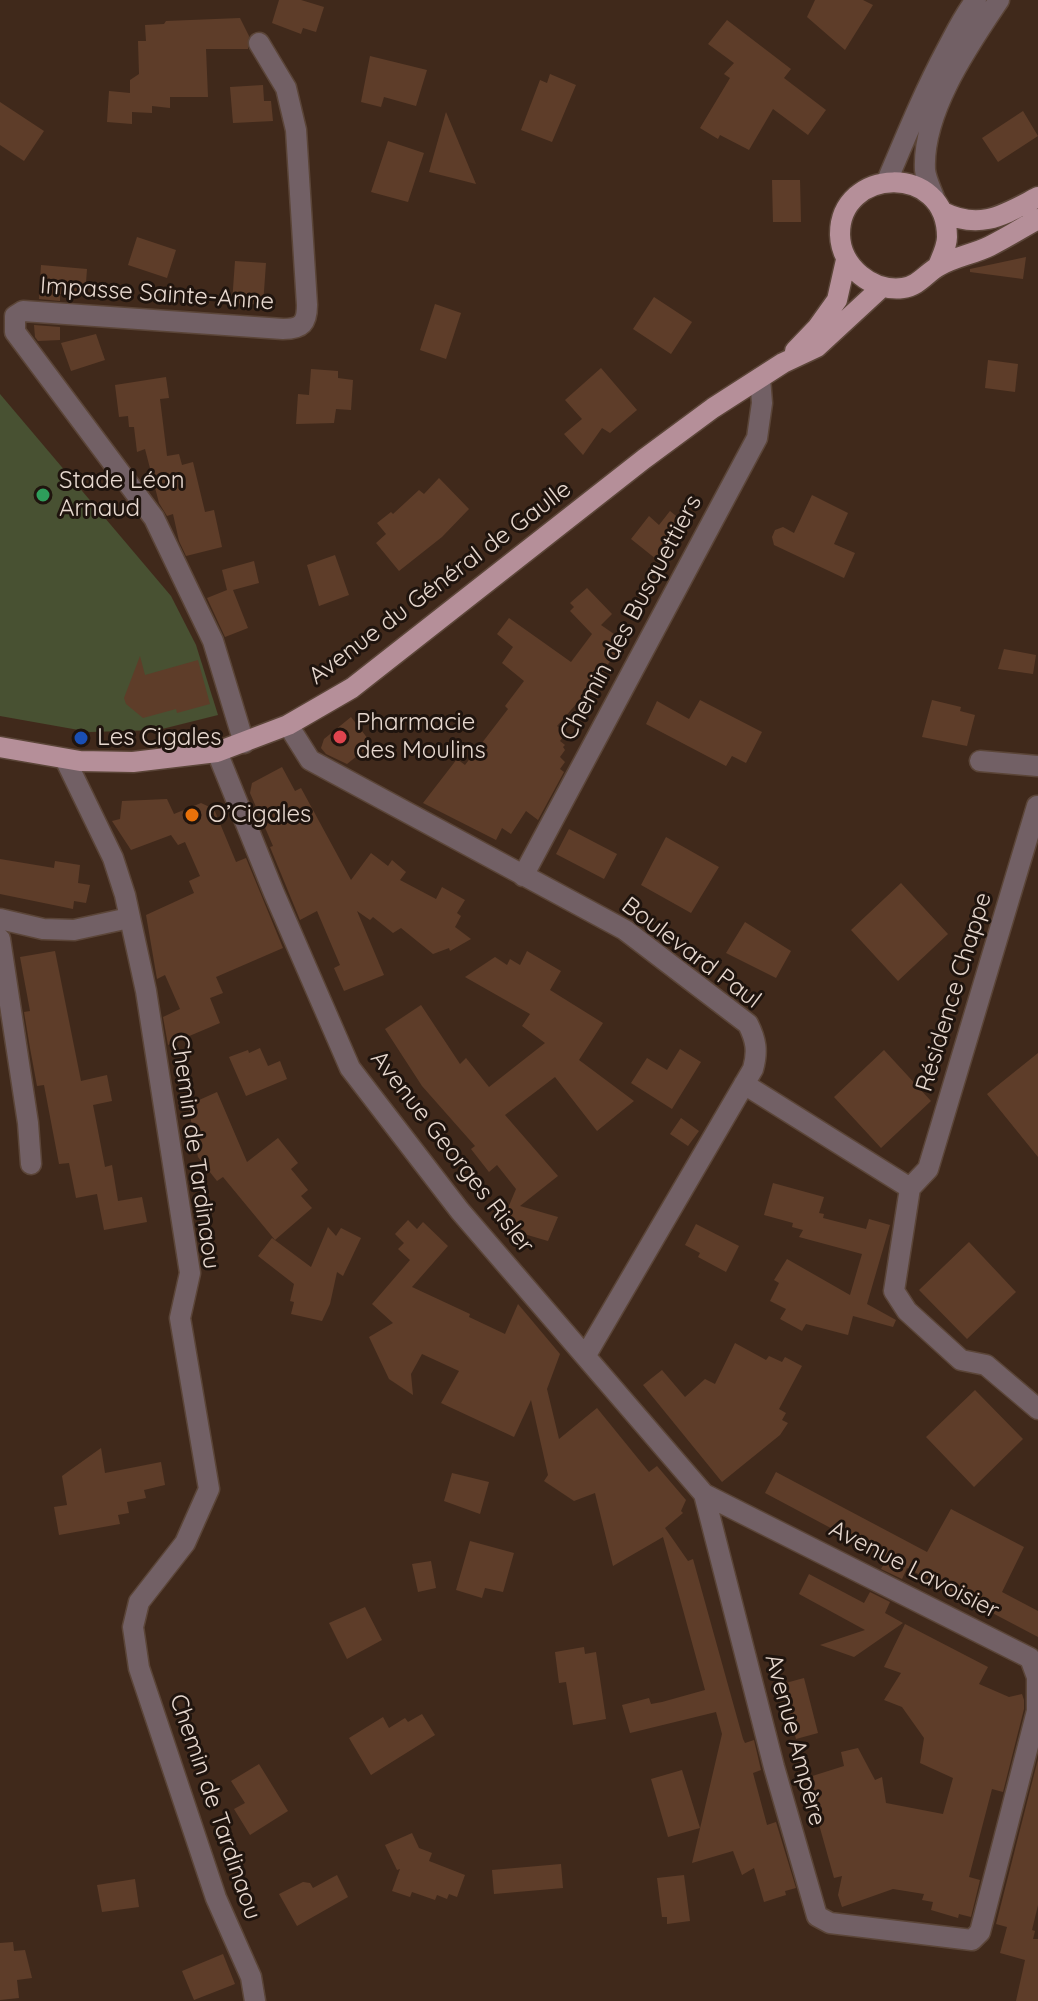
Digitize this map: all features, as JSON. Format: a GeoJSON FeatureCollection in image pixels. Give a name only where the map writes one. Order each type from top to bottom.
{"type":"FeatureCollection","features":[{"type":"Feature","properties":{"kind":"main road"},"geometry":{"type":"LineString","coordinates":[[1038,197],[1002,216],[980,222],[956,218],[922,188],[905,182],[887,181],[863,190],[846,210],[840,235],[846,260],[861,277],[882,287],[903,288],[923,280],[938,266],[989,247],[1038,219]]}},
{"type":"Feature","properties":{"kind":"main road"},"geometry":{"type":"LineString","coordinates":[[938,266],[948,240],[939,206]]}},
{"type":"Feature","properties":{"kind":"main road","name":"Avenue du Général de Gaulle"},"geometry":{"type":"LineString","coordinates":[[783,363],[817,328],[837,300],[846,260]]}},
{"type":"Feature","properties":{"kind":"main road","name":"Avenue du Général de Gaulle"},"geometry":{"type":"LineString","coordinates":[[0,747],[96,763],[133,762],[217,752],[288,725],[352,688],[713,408],[783,363],[817,347],[882,287]]}},
{"type":"Feature","properties":{"kind":"street"},"geometry":{"type":"LineString","coordinates":[[887,181],[941,61],[976,0]]}},
{"type":"Feature","properties":{"kind":"street"},"geometry":{"type":"LineString","coordinates":[[939,206],[925,174],[926,142],[949,81],[972,39],[999,0]]}},
{"type":"Feature","properties":{"kind":"street","name":"Impasse Sainte-Anne"},"geometry":{"type":"LineString","coordinates":[[244,743],[213,641],[154,518],[15,332],[13,325],[15,316],[23,311],[283,329],[295,329],[304,324],[307,305],[296,130],[286,88],[259,43]]}},
{"type":"Feature","properties":{"kind":"street","name":"Chemin des Busquettiers"},"geometry":{"type":"LineString","coordinates":[[523,876],[757,438],[762,403],[760,378]]}},
{"type":"Feature","properties":{"kind":"street","name":"Boulevard Paul"},"geometry":{"type":"LineString","coordinates":[[288,725],[310,760],[625,930],[748,1024],[757,1054],[753,1069],[586,1355]]}},
{"type":"Feature","properties":{"kind":"street","name":"Avenue Georges Risler"},"geometry":{"type":"LineString","coordinates":[[217,752],[350,1068],[460,1211],[704,1494]]}},
{"type":"Feature","properties":{"kind":"street","name":"Chemin de Tardinaou"},"geometry":{"type":"LineString","coordinates":[[65,759],[113,858],[125,895],[146,991],[190,1273],[180,1318],[209,1489],[185,1543],[139,1602],[133,1627],[139,1668],[216,1898],[251,1977],[255,2001]]}},
{"type":"Feature","properties":{"kind":"street"},"geometry":{"type":"LineString","coordinates":[[980,761],[1038,766]]}},
{"type":"Feature","properties":{"kind":"street","name":"Résidence Chappe"},"geometry":{"type":"LineString","coordinates":[[1037,806],[928,1169],[910,1188],[894,1291],[907,1311],[961,1360],[986,1365],[1038,1409]]}},
{"type":"Feature","properties":{"kind":"street"},"geometry":{"type":"LineString","coordinates":[[0,919],[43,929],[74,930],[129,918]]}},
{"type":"Feature","properties":{"kind":"street"},"geometry":{"type":"LineString","coordinates":[[0,939],[28,1123],[31,1164]]}},
{"type":"Feature","properties":{"kind":"street"},"geometry":{"type":"LineString","coordinates":[[744,1084],[910,1188]]}},
{"type":"Feature","properties":{"kind":"street","name":"Avenue Ampère"},"geometry":{"type":"LineString","coordinates":[[704,1494],[774,1767],[817,1916],[830,1923],[900,1932]]}},
{"type":"Feature","properties":{"kind":"street","name":"Avenue Lavoisier"},"geometry":{"type":"LineString","coordinates":[[704,1494],[1030,1658],[1037,1677],[1037,1711],[980,1932],[972,1940],[900,1932]]}},
{"type":"Feature","properties":{"kind":"green space","name":"Stade Léon Arnaud"},"geometry":{"type":"Polygon","coordinates":[[[0,394],[171,596],[196,645],[218,715],[158,730],[90,732],[0,716],[0,394]]]}},
{"type":"Feature","properties":{"kind":"building"},"geometry":{"type":"Polygon","coordinates":[[[279,0],[301,0],[324,7],[316,32],[303,28],[301,34],[272,23],[279,0]]]}},
{"type":"Feature","properties":{"kind":"building"},"geometry":{"type":"Polygon","coordinates":[[[815,0],[863,0],[873,5],[845,50],[807,17],[815,0]]]}},
{"type":"Feature","properties":{"kind":"building"},"geometry":{"type":"Polygon","coordinates":[[[240,18],[249,36],[248,49],[206,49],[208,97],[170,97],[170,108],[152,106],[152,113],[132,112],[132,124],[107,122],[109,91],[130,93],[130,80],[139,74],[138,41],[146,41],[145,25],[164,24],[166,21],[240,18]]]}},
{"type":"Feature","properties":{"kind":"building"},"geometry":{"type":"Polygon","coordinates":[[[727,20],[791,69],[784,78],[826,110],[808,135],[773,109],[749,150],[720,135],[718,139],[700,128],[730,78],[724,74],[734,63],[708,44],[727,20]]]}},
{"type":"Feature","properties":{"kind":"building"},"geometry":{"type":"Polygon","coordinates":[[[370,56],[427,70],[416,106],[384,97],[381,107],[361,102],[370,56]]]}},
{"type":"Feature","properties":{"kind":"building"},"geometry":{"type":"Polygon","coordinates":[[[550,74],[576,85],[552,142],[521,130],[540,80],[547,83],[550,74]]]}},
{"type":"Feature","properties":{"kind":"building"},"geometry":{"type":"Polygon","coordinates":[[[263,85],[264,101],[271,101],[273,121],[233,123],[230,87],[263,85]]]}},
{"type":"Feature","properties":{"kind":"building"},"geometry":{"type":"Polygon","coordinates":[[[0,102],[44,131],[24,161],[0,145],[0,102]]]}},
{"type":"Feature","properties":{"kind":"building"},"geometry":{"type":"Polygon","coordinates":[[[1023,111],[1038,136],[998,162],[982,138],[1023,111]]]}},
{"type":"Feature","properties":{"kind":"building"},"geometry":{"type":"Polygon","coordinates":[[[446,112],[476,184],[429,172],[446,112]]]}},
{"type":"Feature","properties":{"kind":"building"},"geometry":{"type":"Polygon","coordinates":[[[388,141],[424,153],[408,202],[371,192],[388,141]]]}},
{"type":"Feature","properties":{"kind":"building"},"geometry":{"type":"Polygon","coordinates":[[[772,180],[800,180],[801,222],[773,222],[772,180]]]}},
{"type":"Feature","properties":{"kind":"building"},"geometry":{"type":"Polygon","coordinates":[[[137,237],[176,250],[167,278],[128,265],[137,237]]]}},
{"type":"Feature","properties":{"kind":"building"},"geometry":{"type":"Polygon","coordinates":[[[1026,257],[1023,279],[970,272],[970,269],[1026,257]]]}},
{"type":"Feature","properties":{"kind":"building"},"geometry":{"type":"Polygon","coordinates":[[[235,261],[266,263],[263,305],[232,303],[235,261]]]}},
{"type":"Feature","properties":{"kind":"building"},"geometry":{"type":"Polygon","coordinates":[[[41,265],[87,269],[85,296],[60,294],[60,301],[39,299],[41,265]]]}},
{"type":"Feature","properties":{"kind":"building"},"geometry":{"type":"Polygon","coordinates":[[[654,297],[692,322],[671,354],[633,329],[654,297]]]}},
{"type":"Feature","properties":{"kind":"building"},"geometry":{"type":"Polygon","coordinates":[[[435,304],[461,313],[446,359],[420,350],[435,304]]]}},
{"type":"Feature","properties":{"kind":"building"},"geometry":{"type":"Polygon","coordinates":[[[34,325],[60,327],[60,340],[38,341],[34,325]]]}},
{"type":"Feature","properties":{"kind":"building"},"geometry":{"type":"Polygon","coordinates":[[[96,334],[105,360],[71,371],[61,343],[96,334]]]}},
{"type":"Feature","properties":{"kind":"building"},"geometry":{"type":"Polygon","coordinates":[[[988,360],[1018,364],[1015,392],[985,388],[988,360]]]}},
{"type":"Feature","properties":{"kind":"building"},"geometry":{"type":"Polygon","coordinates":[[[601,368],[637,410],[610,433],[602,428],[583,455],[564,434],[582,419],[565,400],[601,368]]]}},
{"type":"Feature","properties":{"kind":"building"},"geometry":{"type":"Polygon","coordinates":[[[311,369],[338,371],[338,378],[353,380],[351,410],[336,409],[334,423],[296,424],[298,394],[309,395],[311,369]]]}},
{"type":"Feature","properties":{"kind":"building"},"geometry":{"type":"Polygon","coordinates":[[[166,377],[169,398],[160,399],[167,456],[179,454],[182,465],[193,462],[205,512],[214,510],[222,547],[186,556],[173,514],[167,516],[159,503],[145,449],[137,452],[134,427],[129,427],[128,416],[119,417],[115,385],[166,377]]]}},
{"type":"Feature","properties":{"kind":"building"},"geometry":{"type":"Polygon","coordinates":[[[439,478],[469,509],[442,537],[399,571],[376,543],[386,534],[377,523],[391,512],[393,514],[419,490],[424,494],[439,478]]]}},
{"type":"Feature","properties":{"kind":"building"},"geometry":{"type":"Polygon","coordinates":[[[812,495],[848,513],[834,544],[855,553],[844,578],[774,545],[772,537],[775,530],[783,527],[794,533],[812,495]]]}},
{"type":"Feature","properties":{"kind":"building"},"geometry":{"type":"Polygon","coordinates":[[[670,511],[685,523],[656,559],[631,539],[649,516],[659,525],[670,511]]]}},
{"type":"Feature","properties":{"kind":"building"},"geometry":{"type":"Polygon","coordinates":[[[335,555],[349,595],[319,606],[307,565],[335,555]]]}},
{"type":"Feature","properties":{"kind":"building"},"geometry":{"type":"Polygon","coordinates":[[[254,561],[259,583],[233,590],[248,628],[225,637],[207,598],[227,590],[222,570],[254,561]]]}},
{"type":"Feature","properties":{"kind":"building"},"geometry":{"type":"Polygon","coordinates":[[[587,588],[612,614],[601,625],[624,641],[598,679],[557,726],[566,733],[560,741],[565,745],[560,757],[565,762],[560,769],[564,772],[538,820],[526,811],[511,834],[502,828],[496,840],[423,803],[457,759],[465,765],[508,709],[505,706],[524,681],[502,663],[513,647],[497,634],[509,618],[571,662],[592,634],[570,611],[574,607],[570,603],[587,588]]]}},
{"type":"Feature","properties":{"kind":"building"},"geometry":{"type":"Polygon","coordinates":[[[1004,649],[1036,655],[1033,674],[998,669],[1004,649]]]}},
{"type":"Feature","properties":{"kind":"building"},"geometry":{"type":"Polygon","coordinates":[[[140,656],[145,675],[198,660],[210,704],[143,718],[126,704],[124,698],[140,656]]]}},
{"type":"Feature","properties":{"kind":"building"},"geometry":{"type":"Polygon","coordinates":[[[700,700],[762,732],[746,763],[732,756],[726,766],[646,724],[657,701],[689,719],[700,700]]]}},
{"type":"Feature","properties":{"kind":"building"},"geometry":{"type":"Polygon","coordinates":[[[932,700],[961,707],[960,711],[975,715],[967,746],[922,737],[932,700]]]}},
{"type":"Feature","properties":{"kind":"building"},"geometry":{"type":"Polygon","coordinates":[[[351,717],[372,744],[347,764],[326,754],[321,748],[324,739],[351,717]]]}},
{"type":"Feature","properties":{"kind":"building"},"geometry":{"type":"Polygon","coordinates":[[[282,767],[295,791],[301,788],[351,880],[371,853],[388,866],[392,860],[406,872],[400,880],[436,899],[442,887],[465,900],[457,913],[461,916],[455,927],[471,939],[450,951],[449,948],[433,954],[401,928],[393,933],[373,917],[370,920],[357,911],[384,975],[344,991],[334,968],[340,965],[317,911],[300,920],[250,793],[252,783],[282,767]]]}},
{"type":"Feature","properties":{"kind":"building"},"geometry":{"type":"Polygon","coordinates":[[[167,799],[174,814],[201,803],[214,809],[236,862],[246,858],[283,948],[216,977],[223,993],[210,998],[220,1023],[168,1045],[163,1017],[180,1009],[165,975],[157,979],[146,915],[194,893],[189,881],[200,876],[185,842],[178,845],[171,835],[131,850],[112,821],[120,819],[122,801],[167,799]]]}},
{"type":"Feature","properties":{"kind":"building"},"geometry":{"type":"Polygon","coordinates":[[[569,829],[617,854],[604,879],[556,854],[569,829]]]}},
{"type":"Feature","properties":{"kind":"building"},"geometry":{"type":"Polygon","coordinates":[[[666,837],[719,867],[691,913],[641,885],[666,837]]]}},
{"type":"Feature","properties":{"kind":"building"},"geometry":{"type":"Polygon","coordinates":[[[0,859],[54,868],[55,861],[80,865],[78,883],[90,885],[86,903],[74,901],[73,909],[0,894],[0,859]]]}},
{"type":"Feature","properties":{"kind":"building"},"geometry":{"type":"Polygon","coordinates":[[[901,883],[948,934],[898,981],[851,930],[901,883]]]}},
{"type":"Feature","properties":{"kind":"building"},"geometry":{"type":"Polygon","coordinates":[[[745,922],[791,951],[776,978],[726,953],[745,922]]]}},
{"type":"Feature","properties":{"kind":"building"},"geometry":{"type":"Polygon","coordinates":[[[55,951],[81,1081],[107,1075],[112,1101],[93,1105],[105,1167],[112,1165],[118,1201],[142,1197],[147,1222],[104,1230],[97,1194],[76,1198],[69,1163],[59,1164],[44,1085],[37,1086],[24,1012],[30,1011],[20,957],[55,951]]]}},
{"type":"Feature","properties":{"kind":"building"},"geometry":{"type":"Polygon","coordinates":[[[527,951],[561,971],[550,990],[603,1023],[579,1060],[634,1101],[597,1131],[555,1077],[505,1115],[558,1176],[520,1206],[558,1217],[548,1241],[500,1227],[516,1189],[497,1165],[489,1172],[471,1149],[475,1146],[422,1086],[385,1029],[421,1005],[460,1064],[466,1058],[489,1087],[545,1043],[522,1026],[530,1014],[465,977],[495,957],[507,965],[510,959],[520,965],[527,951]]]}},
{"type":"Feature","properties":{"kind":"building"},"geometry":{"type":"Polygon","coordinates":[[[260,1048],[268,1066],[280,1061],[287,1079],[246,1096],[229,1057],[260,1048]]]}},
{"type":"Feature","properties":{"kind":"building"},"geometry":{"type":"Polygon","coordinates":[[[680,1049],[701,1062],[672,1109],[631,1083],[647,1058],[667,1070],[680,1049]]]}},
{"type":"Feature","properties":{"kind":"building"},"geometry":{"type":"Polygon","coordinates":[[[884,1050],[931,1101],[881,1148],[834,1097],[884,1050]]]}},
{"type":"Feature","properties":{"kind":"building"},"geometry":{"type":"Polygon","coordinates":[[[1038,1053],[1038,1157],[987,1094],[1038,1053]]]}},
{"type":"Feature","properties":{"kind":"building"},"geometry":{"type":"Polygon","coordinates":[[[217,1092],[247,1162],[278,1138],[298,1163],[291,1169],[308,1190],[301,1196],[312,1208],[275,1240],[223,1177],[217,1181],[198,1157],[188,1105],[217,1092]]]}},
{"type":"Feature","properties":{"kind":"building"},"geometry":{"type":"Polygon","coordinates":[[[681,1118],[699,1131],[688,1146],[670,1134],[681,1118]]]}},
{"type":"Feature","properties":{"kind":"building"},"geometry":{"type":"Polygon","coordinates":[[[773,1183],[824,1197],[819,1213],[824,1214],[823,1218],[866,1229],[869,1219],[890,1225],[867,1304],[896,1320],[893,1327],[853,1316],[848,1335],[806,1324],[802,1331],[780,1319],[786,1309],[770,1301],[779,1283],[774,1280],[787,1259],[850,1295],[862,1254],[799,1237],[803,1230],[792,1227],[793,1223],[764,1215],[773,1183]]]}},
{"type":"Feature","properties":{"kind":"building"},"geometry":{"type":"Polygon","coordinates":[[[408,1220],[417,1229],[423,1222],[448,1246],[412,1287],[505,1334],[518,1304],[560,1354],[547,1389],[559,1439],[597,1408],[649,1472],[657,1466],[686,1500],[683,1513],[665,1528],[688,1561],[693,1559],[743,1739],[745,1743],[754,1740],[761,1770],[753,1773],[767,1825],[776,1822],[796,1888],[785,1891],[786,1895],[764,1902],[754,1868],[742,1875],[733,1851],[692,1863],[722,1734],[716,1712],[630,1733],[622,1705],[649,1698],[651,1704],[705,1690],[663,1537],[613,1566],[595,1493],[574,1501],[544,1481],[548,1475],[531,1400],[514,1437],[441,1403],[459,1371],[422,1354],[411,1374],[413,1395],[389,1379],[369,1337],[393,1323],[372,1304],[410,1260],[398,1249],[404,1243],[395,1234],[408,1220]]]}},
{"type":"Feature","properties":{"kind":"building"},"geometry":{"type":"Polygon","coordinates":[[[696,1224],[739,1246],[726,1272],[698,1257],[700,1253],[685,1245],[696,1224]]]}},
{"type":"Feature","properties":{"kind":"building"},"geometry":{"type":"Polygon","coordinates":[[[328,1227],[336,1236],[341,1228],[361,1238],[343,1276],[337,1272],[330,1304],[322,1321],[291,1314],[294,1284],[258,1256],[272,1238],[311,1267],[328,1227]]]}},
{"type":"Feature","properties":{"kind":"building"},"geometry":{"type":"Polygon","coordinates":[[[969,1242],[1016,1292],[967,1339],[919,1290],[969,1242]]]}},
{"type":"Feature","properties":{"kind":"building"},"geometry":{"type":"Polygon","coordinates":[[[735,1343],[766,1360],[769,1356],[782,1362],[785,1357],[802,1366],[779,1409],[786,1413],[782,1420],[788,1423],[780,1435],[722,1482],[643,1385],[662,1370],[685,1397],[705,1379],[715,1384],[735,1343]]]}},
{"type":"Feature","properties":{"kind":"building"},"geometry":{"type":"Polygon","coordinates":[[[975,1390],[1023,1439],[974,1487],[926,1437],[975,1390]]]}},
{"type":"Feature","properties":{"kind":"building"},"geometry":{"type":"Polygon","coordinates":[[[101,1448],[105,1473],[161,1462],[165,1485],[144,1490],[146,1498],[127,1502],[129,1513],[118,1515],[120,1524],[59,1535],[54,1507],[67,1505],[62,1476],[101,1448]]]}},
{"type":"Feature","properties":{"kind":"building"},"geometry":{"type":"Polygon","coordinates":[[[776,1472],[927,1552],[951,1509],[1024,1547],[1002,1592],[1038,1611],[1038,1637],[907,1568],[902,1579],[881,1569],[887,1558],[765,1493],[776,1472]]]}},
{"type":"Feature","properties":{"kind":"building"},"geometry":{"type":"Polygon","coordinates":[[[452,1473],[489,1482],[480,1514],[444,1501],[452,1473]]]}},
{"type":"Feature","properties":{"kind":"building"},"geometry":{"type":"Polygon","coordinates":[[[470,1541],[514,1553],[503,1592],[485,1588],[482,1598],[456,1590],[470,1541]]]}},
{"type":"Feature","properties":{"kind":"building"},"geometry":{"type":"Polygon","coordinates":[[[431,1561],[436,1588],[418,1592],[412,1564],[431,1561]]]}},
{"type":"Feature","properties":{"kind":"building"},"geometry":{"type":"Polygon","coordinates":[[[809,1574],[864,1603],[870,1592],[890,1602],[885,1613],[903,1623],[854,1657],[820,1645],[865,1630],[799,1594],[809,1574]]]}},
{"type":"Feature","properties":{"kind":"building"},"geometry":{"type":"Polygon","coordinates":[[[365,1607],[382,1640],[347,1659],[329,1623],[365,1607]]]}},
{"type":"Feature","properties":{"kind":"building"},"geometry":{"type":"Polygon","coordinates":[[[905,1624],[988,1667],[979,1684],[1009,1697],[1022,1694],[1024,1700],[1003,1792],[992,1789],[969,1877],[980,1880],[971,1917],[959,1914],[958,1918],[931,1910],[933,1902],[922,1900],[924,1894],[893,1889],[842,1907],[838,1895],[842,1876],[834,1878],[806,1778],[844,1766],[841,1752],[858,1748],[875,1780],[882,1777],[886,1803],[943,1814],[953,1778],[920,1763],[924,1738],[902,1707],[884,1700],[901,1673],[884,1667],[905,1624]]]}},
{"type":"Feature","properties":{"kind":"building"},"geometry":{"type":"Polygon","coordinates":[[[584,1647],[585,1654],[596,1652],[606,1719],[573,1725],[566,1682],[559,1683],[555,1652],[584,1647]]]}},
{"type":"Feature","properties":{"kind":"building"},"geometry":{"type":"Polygon","coordinates":[[[804,1678],[818,1733],[796,1739],[782,1684],[804,1678]]]}},
{"type":"Feature","properties":{"kind":"building"},"geometry":{"type":"Polygon","coordinates":[[[422,1714],[435,1735],[371,1775],[349,1738],[383,1717],[389,1728],[405,1718],[408,1722],[422,1714]]]}},
{"type":"Feature","properties":{"kind":"building"},"geometry":{"type":"Polygon","coordinates":[[[1038,1759],[1038,1905],[1032,1930],[1035,1931],[1033,1939],[1038,1939],[1038,2001],[1016,2001],[1025,1960],[1000,1953],[1007,1927],[996,1924],[1038,1759]]]}},
{"type":"Feature","properties":{"kind":"building"},"geometry":{"type":"Polygon","coordinates":[[[259,1764],[288,1811],[250,1835],[234,1809],[245,1803],[231,1781],[259,1764]]]}},
{"type":"Feature","properties":{"kind":"building"},"geometry":{"type":"Polygon","coordinates":[[[682,1770],[700,1828],[668,1837],[651,1779],[682,1770]]]}},
{"type":"Feature","properties":{"kind":"building"},"geometry":{"type":"Polygon","coordinates":[[[412,1833],[419,1848],[432,1853],[429,1861],[465,1875],[457,1897],[449,1894],[447,1899],[437,1895],[435,1900],[412,1892],[410,1897],[392,1891],[400,1869],[397,1870],[385,1845],[412,1833]]]}},
{"type":"Feature","properties":{"kind":"building"},"geometry":{"type":"Polygon","coordinates":[[[561,1864],[563,1888],[494,1894],[492,1870],[561,1864]]]}},
{"type":"Feature","properties":{"kind":"building"},"geometry":{"type":"Polygon","coordinates":[[[337,1875],[348,1897],[297,1926],[279,1894],[303,1882],[310,1883],[313,1888],[337,1875]]]}},
{"type":"Feature","properties":{"kind":"building"},"geometry":{"type":"Polygon","coordinates":[[[684,1875],[690,1921],[667,1924],[667,1917],[662,1917],[657,1878],[684,1875]]]}},
{"type":"Feature","properties":{"kind":"building"},"geometry":{"type":"Polygon","coordinates":[[[135,1879],[139,1907],[102,1912],[97,1885],[135,1879]]]}},
{"type":"Feature","properties":{"kind":"building"},"geometry":{"type":"Polygon","coordinates":[[[13,1942],[14,1951],[25,1950],[32,1978],[17,1980],[19,1998],[0,2000],[0,1943],[13,1942]]]}},
{"type":"Feature","properties":{"kind":"building"},"geometry":{"type":"Polygon","coordinates":[[[223,1954],[235,1984],[194,2000],[182,1971],[223,1954]]]}},
{"type":"Feature","properties":{"kind":"place","name":"Stade Léon Arnaud"},"geometry":{"type":"Point","coordinates":[43,495]}},
{"type":"Feature","properties":{"kind":"place","name":"Pharmacie des Moulins"},"geometry":{"type":"Point","coordinates":[340,737]}},
{"type":"Feature","properties":{"kind":"place","name":"Les Cigales"},"geometry":{"type":"Point","coordinates":[81,738]}},
{"type":"Feature","properties":{"kind":"place","name":"O’Cigales"},"geometry":{"type":"Point","coordinates":[192,815]}}]}
